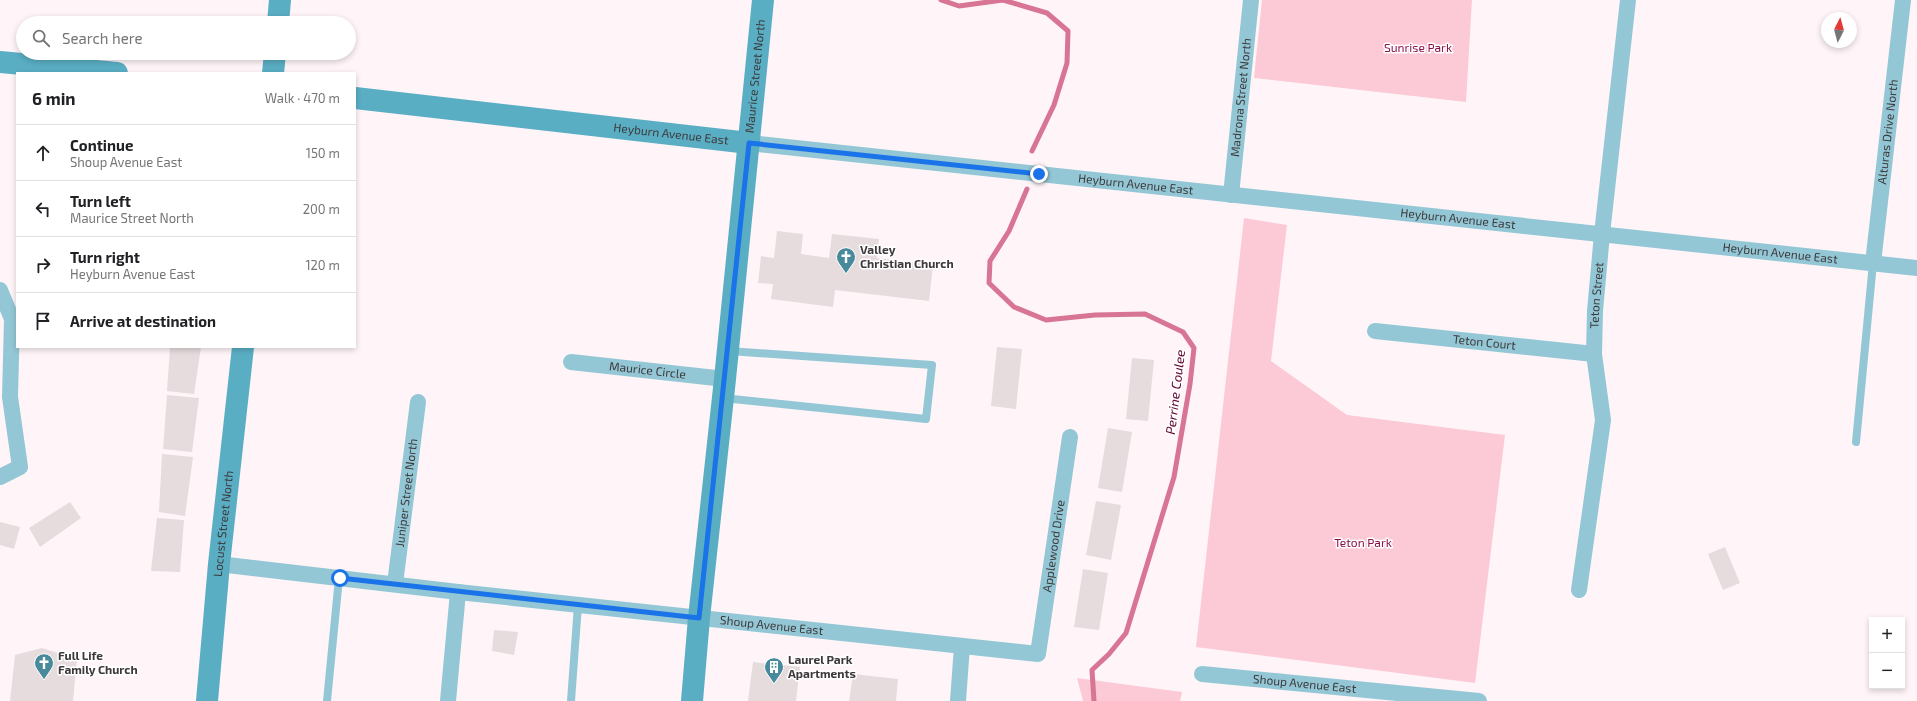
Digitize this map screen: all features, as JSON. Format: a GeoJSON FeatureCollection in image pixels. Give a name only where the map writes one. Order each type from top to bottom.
{"type":"FeatureCollection","features":[{"type":"Feature","properties":{"kind":"street"},"geometry":{"type":"LineString","coordinates":[[279,16],[280,0]]}},
{"type":"Feature","properties":{"kind":"street","name":"Maurice Street North"},"geometry":{"type":"LineString","coordinates":[[692,701],[699,618],[763,0]]}},
{"type":"Feature","properties":{"kind":"street","name":"Madrona Street North"},"geometry":{"type":"LineString","coordinates":[[1231,195],[1251,0]]}},
{"type":"Feature","properties":{"kind":"street","name":"Teton Street"},"geometry":{"type":"LineString","coordinates":[[1579,590],[1603,420],[1594,354],[1602,234],[1628,0]]}},
{"type":"Feature","properties":{"kind":"street","name":"Alturas Drive North"},"geometry":{"type":"LineString","coordinates":[[1874,263],[1902,0]]}},
{"type":"Feature","properties":{"kind":"street"},"geometry":{"type":"LineString","coordinates":[[273,72],[274,60]]}},
{"type":"Feature","properties":{"kind":"street"},"geometry":{"type":"LineString","coordinates":[[0,62],[106,72]]}},
{"type":"Feature","properties":{"kind":"street","name":"Heyburn Avenue East"},"geometry":{"type":"LineString","coordinates":[[356,98],[749,143],[1917,268]]}},
{"type":"Feature","properties":{"kind":"street"},"geometry":{"type":"LineString","coordinates":[[0,290],[12,317],[10,397],[20,467],[0,476]]}},
{"type":"Feature","properties":{"kind":"street","name":"Teton Court"},"geometry":{"type":"LineString","coordinates":[[1375,331],[1594,354]]}},
{"type":"Feature","properties":{"kind":"street","name":"Locust Street North"},"geometry":{"type":"LineString","coordinates":[[207,701],[219,564],[243,348]]}},
{"type":"Feature","properties":{"kind":"street","name":"Maurice Circle"},"geometry":{"type":"LineString","coordinates":[[571,362],[724,388]]}},
{"type":"Feature","properties":{"kind":"street","name":"Juniper Street North"},"geometry":{"type":"LineString","coordinates":[[395,584],[418,402]]}},
{"type":"Feature","properties":{"kind":"street","name":"Applewood Drive"},"geometry":{"type":"LineString","coordinates":[[1038,654],[1070,437]]}},
{"type":"Feature","properties":{"kind":"street","name":"Shoup Avenue East"},"geometry":{"type":"LineString","coordinates":[[219,564],[458,592],[1038,654]]}},
{"type":"Feature","properties":{"kind":"street"},"geometry":{"type":"LineString","coordinates":[[448,701],[458,592]]}},
{"type":"Feature","properties":{"kind":"street"},"geometry":{"type":"LineString","coordinates":[[958,701],[962,646]]}},
{"type":"Feature","properties":{"kind":"street","name":"Shoup Avenue East"},"geometry":{"type":"LineString","coordinates":[[1202,674],[1479,701]]}},
{"type":"Feature","properties":{"kind":"lane"},"geometry":{"type":"LineString","coordinates":[[1856,442],[1874,263]]}},
{"type":"Feature","properties":{"kind":"lane"},"geometry":{"type":"LineString","coordinates":[[724,388],[926,419],[932,365],[727,351]]}},
{"type":"Feature","properties":{"kind":"lane"},"geometry":{"type":"LineString","coordinates":[[327,701],[340,578]]}},
{"type":"Feature","properties":{"kind":"lane"},"geometry":{"type":"LineString","coordinates":[[571,701],[578,605]]}},
{"type":"Feature","properties":{"kind":"green space","name":"Sunrise Park"},"geometry":{"type":"Polygon","coordinates":[[[1262,0],[1472,0],[1466,102],[1254,78],[1262,0]]]}},
{"type":"Feature","properties":{"kind":"green space","name":"Teton Park"},"geometry":{"type":"Polygon","coordinates":[[[1244,218],[1287,225],[1271,361],[1347,415],[1505,435],[1475,683],[1196,647],[1244,218]]]}},
{"type":"Feature","properties":{"kind":"green space"},"geometry":{"type":"Polygon","coordinates":[[[1077,678],[1182,692],[1180,701],[1083,701],[1077,678]]]}},
{"type":"Feature","properties":{"kind":"building","name":"Valley Christian Church"},"geometry":{"type":"Polygon","coordinates":[[[777,231],[803,234],[801,254],[829,258],[832,234],[879,239],[877,258],[933,265],[929,301],[835,290],[833,307],[771,299],[773,284],[758,283],[761,256],[774,258],[777,231]]]}},
{"type":"Feature","properties":{"kind":"building"},"geometry":{"type":"Polygon","coordinates":[[[997,347],[1022,349],[1016,409],[991,406],[997,347]]]}},
{"type":"Feature","properties":{"kind":"building"},"geometry":{"type":"Polygon","coordinates":[[[170,348],[201,348],[194,394],[167,391],[170,348]]]}},
{"type":"Feature","properties":{"kind":"building"},"geometry":{"type":"Polygon","coordinates":[[[1132,358],[1154,360],[1148,421],[1126,419],[1132,358]]]}},
{"type":"Feature","properties":{"kind":"building"},"geometry":{"type":"Polygon","coordinates":[[[167,395],[199,398],[192,452],[163,449],[167,395]]]}},
{"type":"Feature","properties":{"kind":"building"},"geometry":{"type":"Polygon","coordinates":[[[1108,428],[1132,432],[1122,492],[1098,488],[1108,428]]]}},
{"type":"Feature","properties":{"kind":"building"},"geometry":{"type":"Polygon","coordinates":[[[162,454],[193,457],[185,516],[159,512],[162,454]]]}},
{"type":"Feature","properties":{"kind":"building"},"geometry":{"type":"Polygon","coordinates":[[[1096,501],[1121,505],[1111,560],[1086,555],[1096,501]]]}},
{"type":"Feature","properties":{"kind":"building"},"geometry":{"type":"Polygon","coordinates":[[[70,502],[81,518],[40,547],[29,528],[70,502]]]}},
{"type":"Feature","properties":{"kind":"building"},"geometry":{"type":"Polygon","coordinates":[[[157,518],[184,520],[180,572],[151,571],[157,518]]]}},
{"type":"Feature","properties":{"kind":"building"},"geometry":{"type":"Polygon","coordinates":[[[0,522],[20,527],[14,549],[0,545],[0,522]]]}},
{"type":"Feature","properties":{"kind":"building"},"geometry":{"type":"Polygon","coordinates":[[[1725,547],[1740,583],[1723,590],[1708,554],[1725,547]]]}},
{"type":"Feature","properties":{"kind":"building"},"geometry":{"type":"Polygon","coordinates":[[[1083,569],[1108,573],[1099,630],[1074,627],[1083,569]]]}},
{"type":"Feature","properties":{"kind":"building"},"geometry":{"type":"Polygon","coordinates":[[[494,630],[518,632],[514,655],[492,651],[494,630]]]}},
{"type":"Feature","properties":{"kind":"building","name":"Full Life Family Church"},"geometry":{"type":"Polygon","coordinates":[[[42,648],[77,659],[73,701],[10,701],[15,655],[42,648]]]}},
{"type":"Feature","properties":{"kind":"building","name":"Laurel Park Apartments"},"geometry":{"type":"Polygon","coordinates":[[[753,662],[800,667],[796,701],[748,701],[753,662]]]}},
{"type":"Feature","properties":{"kind":"building","name":"Laurel Park Apartments"},"geometry":{"type":"Polygon","coordinates":[[[853,674],[898,679],[896,701],[849,701],[853,674]]]}},
{"type":"Feature","properties":{"kind":"waterway","name":"Perrine Coulee"},"geometry":{"type":"LineString","coordinates":[[941,0],[959,6],[1003,0],[1047,13],[1068,31],[1067,63],[1054,105],[1032,151]]}},
{"type":"Feature","properties":{"kind":"waterway","name":"Perrine Coulee"},"geometry":{"type":"LineString","coordinates":[[1027,189],[1009,231],[990,261],[989,283],[1014,307],[1046,320],[1095,315],[1145,314],[1183,332],[1194,348],[1190,384],[1174,477],[1126,633],[1109,654],[1092,670],[1094,701]]}},
{"type":"Feature","properties":{"kind":"place","name":"Valley Christian Church"},"geometry":{"type":"Point","coordinates":[846,274]}},
{"type":"Feature","properties":{"kind":"place","name":"Full Life Family Church"},"geometry":{"type":"Point","coordinates":[44,680]}},
{"type":"Feature","properties":{"kind":"place","name":"Laurel Park Apartments"},"geometry":{"type":"Point","coordinates":[774,684]}},
{"type":"Feature","properties":{"kind":"route"},"geometry":{"type":"LineString","coordinates":[[340,578],[699,618],[749,143],[1039,174]]}}]}
